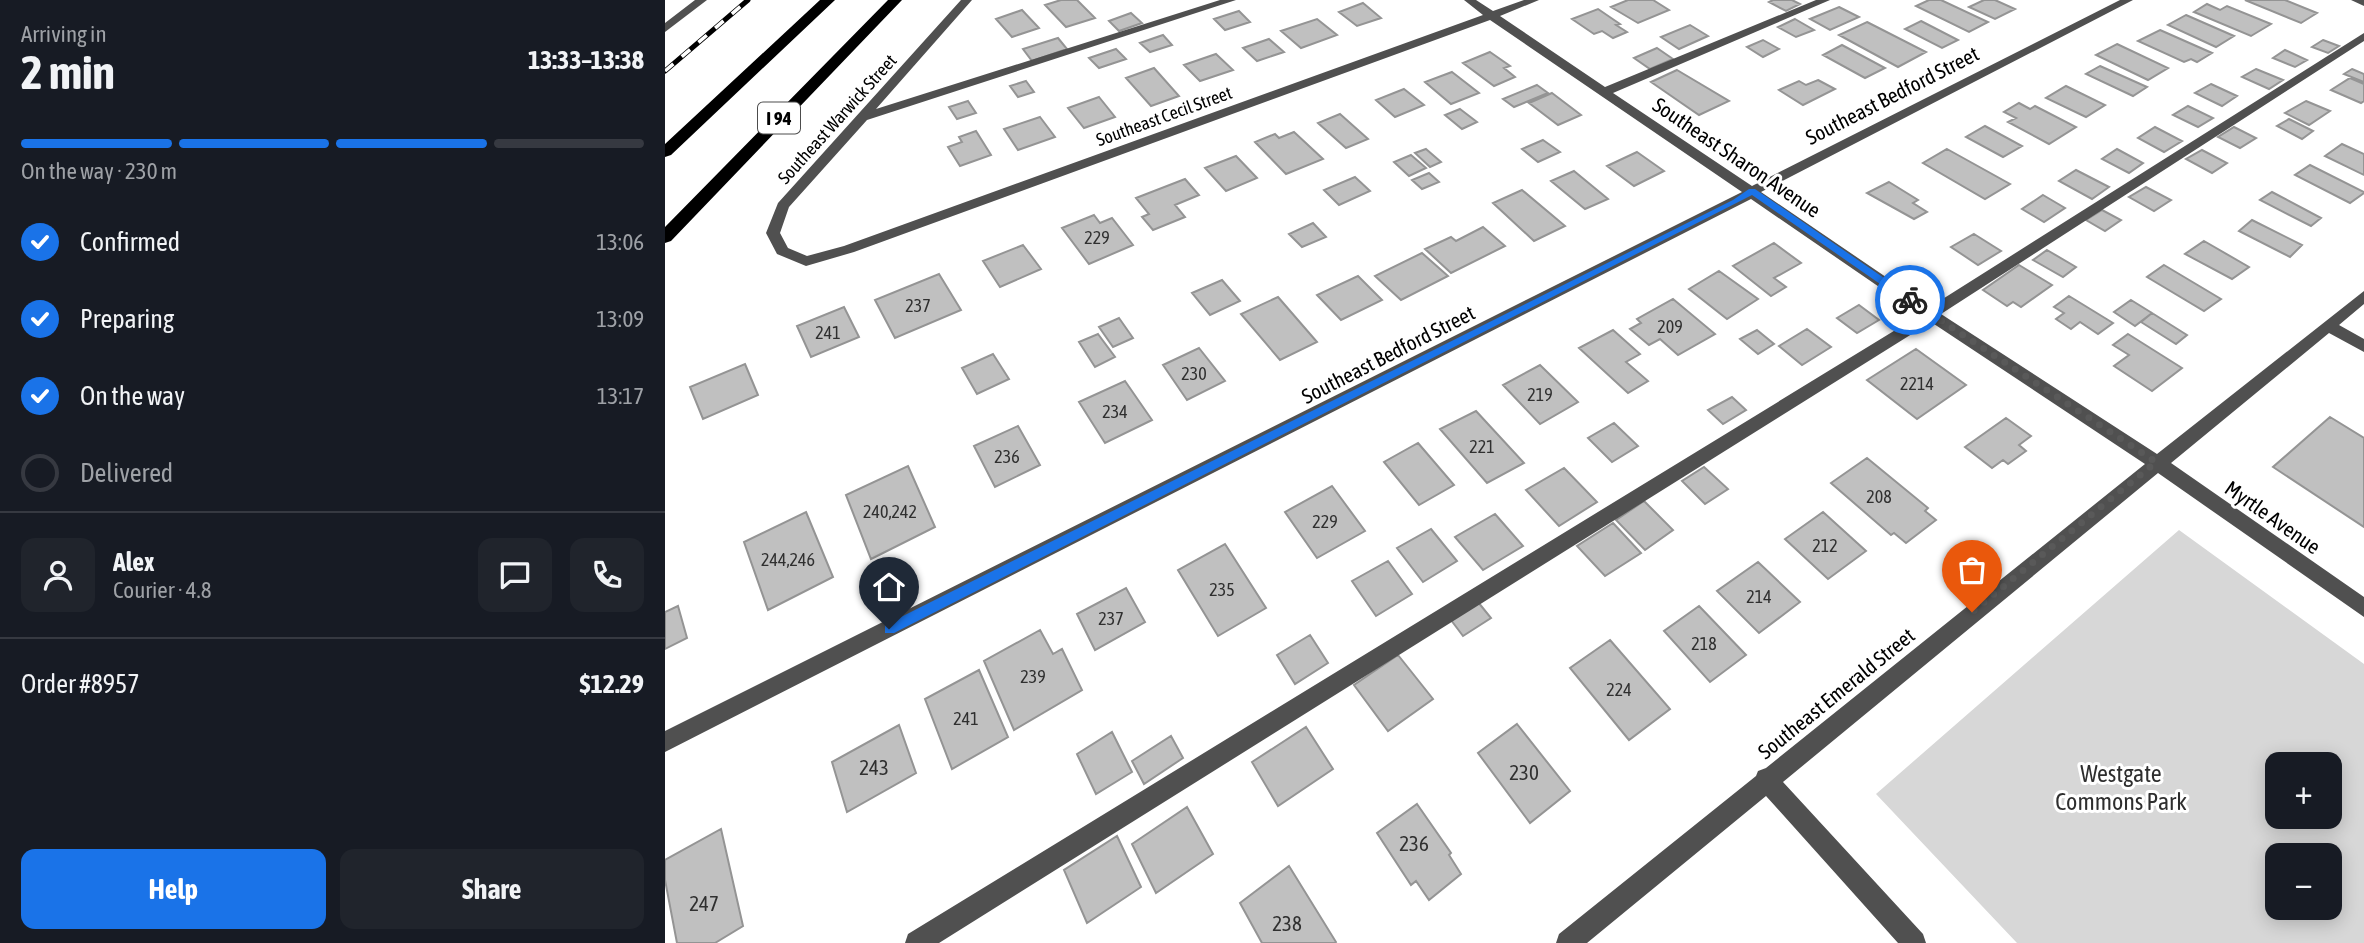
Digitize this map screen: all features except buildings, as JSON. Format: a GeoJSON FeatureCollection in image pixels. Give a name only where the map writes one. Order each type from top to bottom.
{"type":"FeatureCollection","features":[{"type":"Feature","properties":{"kind":"highway","name":"I 94"},"geometry":{"type":"LineString","coordinates":[[665,152],[828,0]]}},
{"type":"Feature","properties":{"kind":"highway","name":"I 94"},"geometry":{"type":"LineString","coordinates":[[665,237],[895,0]]}},
{"type":"Feature","properties":{"kind":"street"},"geometry":{"type":"LineString","coordinates":[[665,29],[702,0]]}},
{"type":"Feature","properties":{"kind":"street","name":"Southeast Warwick Street"},"geometry":{"type":"LineString","coordinates":[[806,261],[782,251],[773,233],[783,206],[967,0]]}},
{"type":"Feature","properties":{"kind":"street"},"geometry":{"type":"LineString","coordinates":[[862,117],[1231,0]]}},
{"type":"Feature","properties":{"kind":"street","name":"Southeast Sharon Avenue"},"geometry":{"type":"LineString","coordinates":[[1469,0],[1930,314],[2156,462]]}},
{"type":"Feature","properties":{"kind":"street","name":"Southeast Cecil Street"},"geometry":{"type":"LineString","coordinates":[[806,261],[849,249],[1534,0]]}},
{"type":"Feature","properties":{"kind":"street"},"geometry":{"type":"LineString","coordinates":[[1604,92],[1825,0]]}},
{"type":"Feature","properties":{"kind":"street","name":"Southeast Bedford Street"},"geometry":{"type":"LineString","coordinates":[[665,742],[1699,221],[1752,191],[2128,0]]}},
{"type":"Feature","properties":{"kind":"street"},"geometry":{"type":"LineString","coordinates":[[2356,0],[2364,3]]}},
{"type":"Feature","properties":{"kind":"street"},"geometry":{"type":"LineString","coordinates":[[916,943],[1885,346],[1930,314],[2364,36]]}},
{"type":"Feature","properties":{"kind":"street","name":"Southeast Emerald Street"},"geometry":{"type":"LineString","coordinates":[[1568,943],[2156,462],[2364,296]]}},
{"type":"Feature","properties":{"kind":"street"},"geometry":{"type":"LineString","coordinates":[[2327,326],[2364,346]]}},
{"type":"Feature","properties":{"kind":"street","name":"Myrtle Avenue"},"geometry":{"type":"LineString","coordinates":[[2156,462],[2364,608]]}},
{"type":"Feature","properties":{"kind":"street"},"geometry":{"type":"LineString","coordinates":[[1766,779],[1914,943]]}},
{"type":"Feature","properties":{"kind":"green space","name":"Westgate Commons Park"},"geometry":{"type":"Polygon","coordinates":[[[2179,530],[2364,664],[2364,943],[2017,943],[1876,794],[2179,530]]]}},
{"type":"Feature","properties":{"kind":"railway"},"geometry":{"type":"LineString","coordinates":[[665,71],[748,0]]}},
{"type":"Feature","properties":{"kind":"way so far"},"geometry":{"type":"LineString","coordinates":[[1910,300],[2156,462],[1972,612]]}},
{"type":"Feature","properties":{"kind":"route"},"geometry":{"type":"LineString","coordinates":[[889,629],[1737,202],[1752,191],[1910,300]]}}]}
